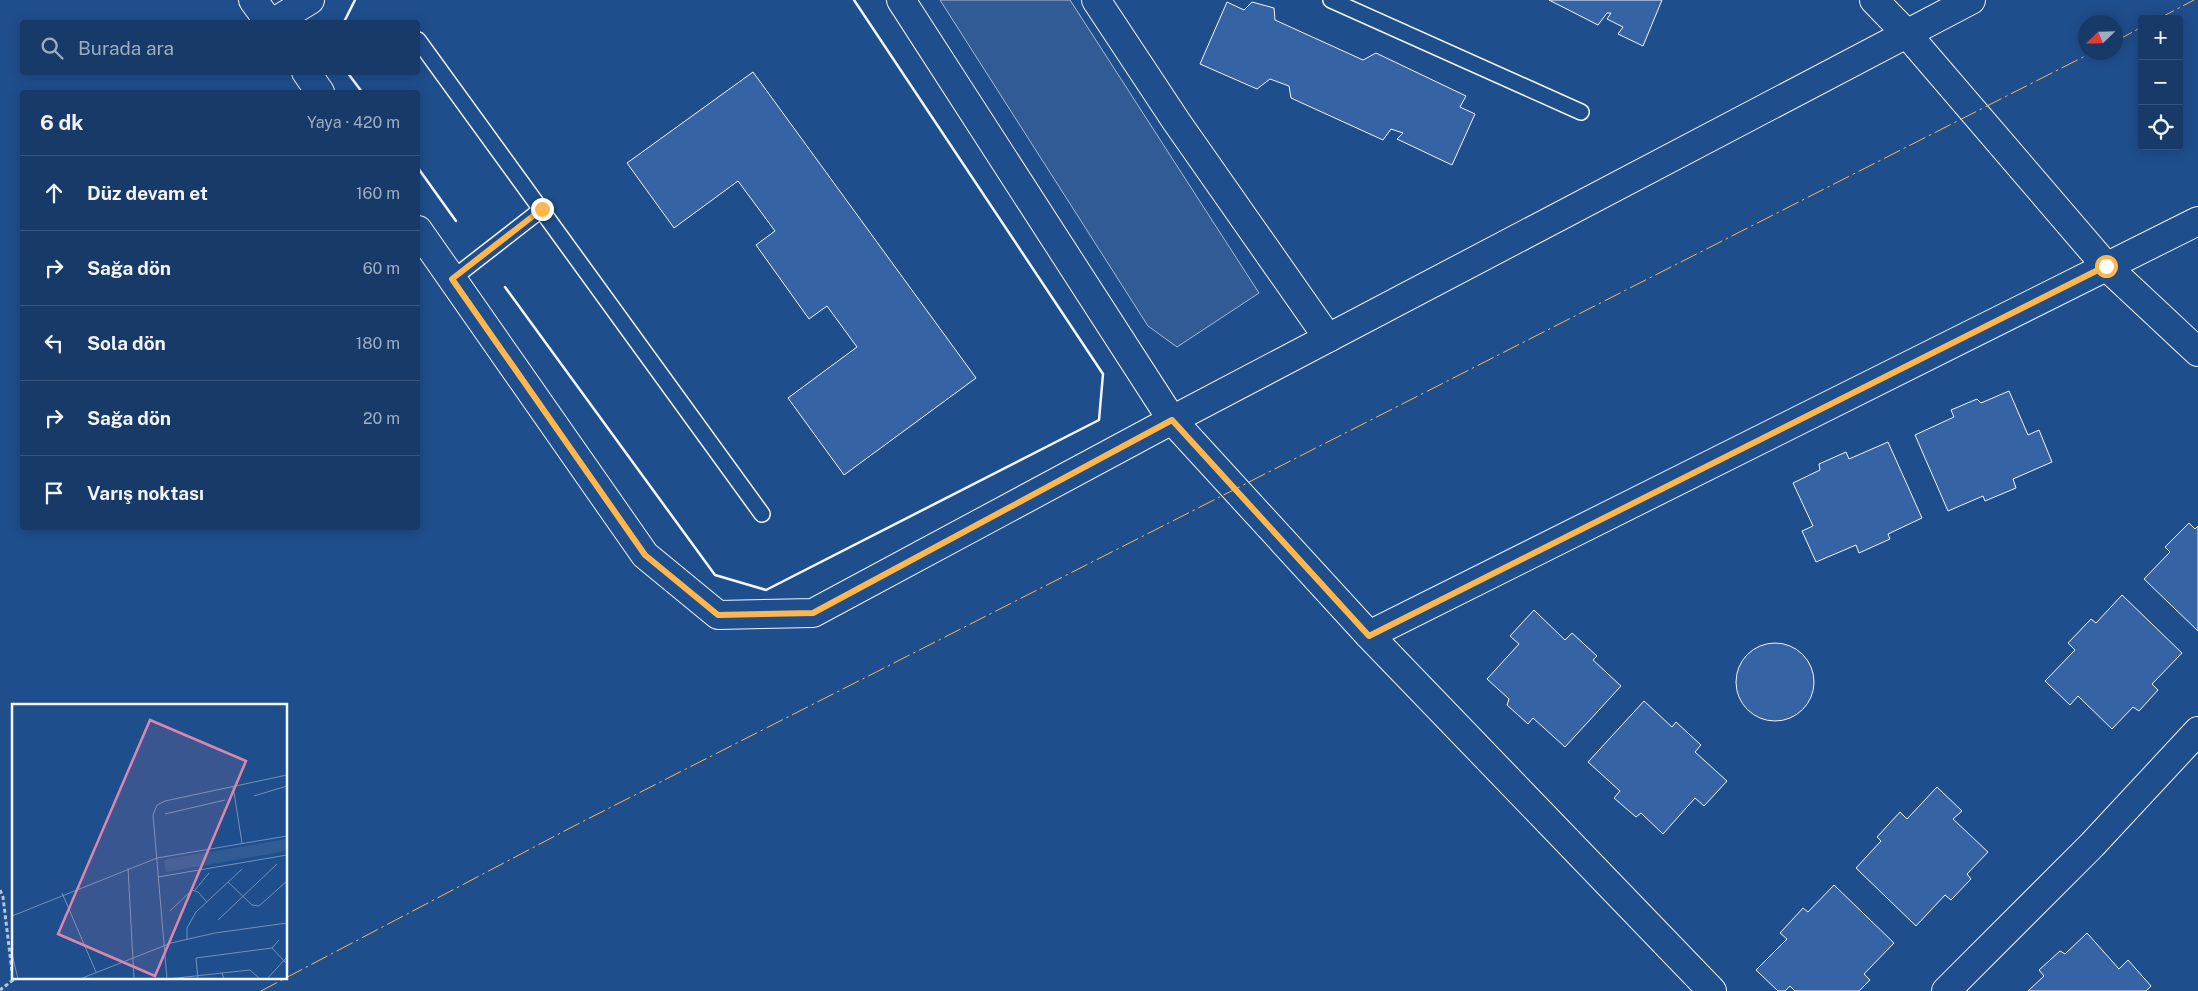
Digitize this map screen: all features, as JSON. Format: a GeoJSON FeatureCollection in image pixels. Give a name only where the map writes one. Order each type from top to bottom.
{"type":"FeatureCollection","features":[{"type":"Feature","properties":{"kind":"street"},"geometry":{"type":"LineString","coordinates":[[253,0],[267,20]]}},
{"type":"Feature","properties":{"kind":"street"},"geometry":{"type":"LineString","coordinates":[[277,20],[310,0]]}},
{"type":"Feature","properties":{"kind":"street"},"geometry":{"type":"LineString","coordinates":[[901,0],[1172,420],[1369,636],[1712,991]]}},
{"type":"Feature","properties":{"kind":"street"},"geometry":{"type":"LineString","coordinates":[[1096,0],[1176,121],[1328,338]]}},
{"type":"Feature","properties":{"kind":"street"},"geometry":{"type":"LineString","coordinates":[[1874,0],[1907,34],[2106,266],[2198,352]]}},
{"type":"Feature","properties":{"kind":"street"},"geometry":{"type":"LineString","coordinates":[[420,233],[645,555],[718,615],[813,613],[1172,420],[1972,0]]}},
{"type":"Feature","properties":{"kind":"street"},"geometry":{"type":"LineString","coordinates":[[308,75],[319,90]]}},
{"type":"Feature","properties":{"kind":"street"},"geometry":{"type":"LineString","coordinates":[[1369,636],[2198,221]]}},
{"type":"Feature","properties":{"kind":"street"},"geometry":{"type":"LineString","coordinates":[[1946,991],[2092,845],[2198,731]]}},
{"type":"Feature","properties":{"kind":"lane"},"geometry":{"type":"LineString","coordinates":[[1331,0],[1581,112]]}},
{"type":"Feature","properties":{"kind":"lane"},"geometry":{"type":"LineString","coordinates":[[420,43],[762,514]]}},
{"type":"Feature","properties":{"kind":"lane"},"geometry":{"type":"LineString","coordinates":[[452,279],[542,209]]}},
{"type":"Feature","properties":{"kind":"path"},"geometry":{"type":"LineString","coordinates":[[0,890],[3,898],[12,972]]}},
{"type":"Feature","properties":{"kind":"path"},"geometry":{"type":"LineString","coordinates":[[0,990],[13,980],[13,978]]}},
{"type":"Feature","properties":{"kind":"shaded area"},"geometry":{"type":"Polygon","coordinates":[[[940,0],[1070,0],[1259,293],[1177,347],[1148,326],[940,0]]]}},
{"type":"Feature","properties":{"kind":"building"},"geometry":{"type":"Polygon","coordinates":[[[1549,0],[1662,0],[1643,46],[1618,34],[1623,27],[1607,19],[1611,13],[1607,13],[1598,25],[1549,0]]]}},
{"type":"Feature","properties":{"kind":"building"},"geometry":{"type":"Polygon","coordinates":[[[1227,2],[1244,10],[1252,2],[1274,8],[1275,20],[1363,60],[1376,53],[1466,96],[1460,107],[1475,114],[1452,165],[1397,139],[1403,133],[1391,129],[1383,140],[1291,98],[1289,86],[1270,79],[1257,89],[1200,64],[1227,2]]]}},
{"type":"Feature","properties":{"kind":"building"},"geometry":{"type":"Polygon","coordinates":[[[753,72],[976,378],[844,475],[788,398],[857,347],[827,306],[809,319],[756,245],[775,231],[738,181],[674,228],[627,163],[753,72]]]}},
{"type":"Feature","properties":{"kind":"building"},"geometry":{"type":"Polygon","coordinates":[[[2009,391],[2028,435],[2039,430],[2052,462],[2013,479],[2016,488],[1985,501],[1983,496],[1948,511],[1915,435],[1954,417],[1951,410],[1977,399],[1981,403],[2009,391]]]}},
{"type":"Feature","properties":{"kind":"building"},"geometry":{"type":"Polygon","coordinates":[[[1888,442],[1922,518],[1888,534],[1890,539],[1859,553],[1856,545],[1816,562],[1802,531],[1813,526],[1793,483],[1820,470],[1819,464],[1846,452],[1849,459],[1888,442]]]}},
{"type":"Feature","properties":{"kind":"building"},"geometry":{"type":"Polygon","coordinates":[[[2189,523],[2195,529],[2198,526],[2198,631],[2144,579],[2170,552],[2165,547],[2189,523]]]}},
{"type":"Feature","properties":{"kind":"building"},"geometry":{"type":"Polygon","coordinates":[[[2122,595],[2182,653],[2152,684],[2158,690],[2139,711],[2133,707],[2112,729],[2078,696],[2070,705],[2045,681],[2075,650],[2068,643],[2091,619],[2096,623],[2122,595]]]}},
{"type":"Feature","properties":{"kind":"building"},"geometry":{"type":"Polygon","coordinates":[[[1534,610],[1565,640],[1572,633],[1597,656],[1593,660],[1621,686],[1565,747],[1533,718],[1528,724],[1507,705],[1509,699],[1487,679],[1519,644],[1510,636],[1534,610]]]}},
{"type":"Feature","properties":{"kind":"building"},"geometry":{"type":"Polygon","coordinates":[[[1775,643],[1790,646],[1803,654],[1811,667],[1814,682],[1811,697],[1803,710],[1790,718],[1775,721],[1760,718],[1747,710],[1739,697],[1736,682],[1739,667],[1747,654],[1760,646],[1775,643]]]}},
{"type":"Feature","properties":{"kind":"building"},"geometry":{"type":"Polygon","coordinates":[[[1644,701],[1672,727],[1676,722],[1701,745],[1695,752],[1727,781],[1704,806],[1695,798],[1663,834],[1641,813],[1636,817],[1614,798],[1620,791],[1588,762],[1644,701]]]}},
{"type":"Feature","properties":{"kind":"building"},"geometry":{"type":"Polygon","coordinates":[[[1937,787],[1962,811],[1953,819],[1988,852],[1967,874],[1971,879],[1951,900],[1945,895],[1916,926],[1856,868],[1881,841],[1877,837],[1900,812],[1907,819],[1937,787]]]}},
{"type":"Feature","properties":{"kind":"building"},"geometry":{"type":"Polygon","coordinates":[[[1834,885],[1894,943],[1864,974],[1870,980],[1859,991],[1795,991],[1790,986],[1785,991],[1778,991],[1756,970],[1787,939],[1780,933],[1803,908],[1808,912],[1834,885]]]}},
{"type":"Feature","properties":{"kind":"building"},"geometry":{"type":"Polygon","coordinates":[[[2087,933],[2119,969],[2128,960],[2151,986],[2146,991],[2028,991],[2044,976],[2039,970],[2060,951],[2065,954],[2087,933]]]}},
{"type":"Feature","properties":{"kind":"wall"},"geometry":{"type":"LineString","coordinates":[[345,20],[355,0]]}},
{"type":"Feature","properties":{"kind":"wall"},"geometry":{"type":"LineString","coordinates":[[505,287],[715,575],[766,590],[1099,420],[1103,374],[854,0]]}},
{"type":"Feature","properties":{"kind":"wall"},"geometry":{"type":"LineString","coordinates":[[349,75],[360,90]]}},
{"type":"Feature","properties":{"kind":"wall"},"geometry":{"type":"LineString","coordinates":[[420,171],[456,221]]}},
{"type":"Feature","properties":{"kind":"power"},"geometry":{"type":"LineString","coordinates":[[2166,15],[2194,0]]}},
{"type":"Feature","properties":{"kind":"power"},"geometry":{"type":"LineString","coordinates":[[2123,37],[2138,29]]}},
{"type":"Feature","properties":{"kind":"power"},"geometry":{"type":"LineString","coordinates":[[288,977],[574,826],[2078,60]]}},
{"type":"Feature","properties":{"kind":"power"},"geometry":{"type":"LineString","coordinates":[[261,991],[286,978]]}},
{"type":"Feature","properties":{"kind":"route"},"geometry":{"type":"LineString","coordinates":[[542,209],[452,279],[645,555],[718,615],[813,613],[1172,420],[1369,636],[2106,266]]}}]}
